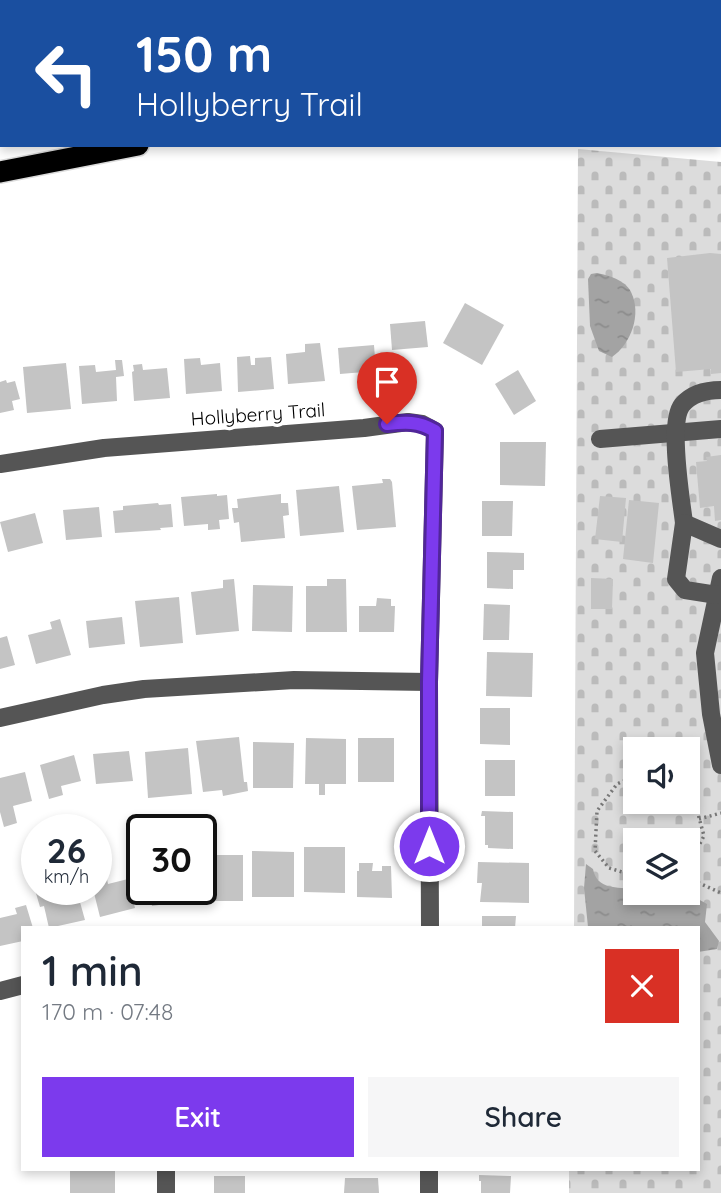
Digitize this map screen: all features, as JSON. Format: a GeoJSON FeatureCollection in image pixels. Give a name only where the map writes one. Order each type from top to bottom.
{"type":"FeatureCollection","features":[{"type":"Feature","properties":{"kind":"highway"},"geometry":{"type":"LineString","coordinates":[[0,172],[128,147]]}},
{"type":"Feature","properties":{"kind":"street"},"geometry":{"type":"LineString","coordinates":[[721,390],[693,395],[680,407],[675,433],[684,523],[676,579],[685,590],[719,586],[705,653],[711,714],[721,765]]}},
{"type":"Feature","properties":{"kind":"street","name":"Hollyberry Trail"},"geometry":{"type":"LineString","coordinates":[[0,464],[104,449],[408,422],[422,424],[435,431],[429,682],[429,926]]}},
{"type":"Feature","properties":{"kind":"street"},"geometry":{"type":"LineString","coordinates":[[600,439],[721,429]]}},
{"type":"Feature","properties":{"kind":"street"},"geometry":{"type":"LineString","coordinates":[[684,523],[721,539]]}},
{"type":"Feature","properties":{"kind":"street"},"geometry":{"type":"LineString","coordinates":[[0,718],[144,688],[294,680],[429,682]]}},
{"type":"Feature","properties":{"kind":"street"},"geometry":{"type":"LineString","coordinates":[[0,991],[21,986]]}},
{"type":"Feature","properties":{"kind":"street"},"geometry":{"type":"LineString","coordinates":[[166,1171],[166,1193]]}},
{"type":"Feature","properties":{"kind":"street"},"geometry":{"type":"LineString","coordinates":[[429,1171],[429,1193]]}},
{"type":"Feature","properties":{"kind":"path"},"geometry":{"type":"LineString","coordinates":[[623,781],[617,784],[597,811],[595,851],[609,869],[623,873]]}},
{"type":"Feature","properties":{"kind":"path"},"geometry":{"type":"LineString","coordinates":[[699,819],[721,813]]}},
{"type":"Feature","properties":{"kind":"path"},"geometry":{"type":"LineString","coordinates":[[698,814],[704,836],[700,843]]}},
{"type":"Feature","properties":{"kind":"path"},"geometry":{"type":"LineString","coordinates":[[700,883],[721,893]]}},
{"type":"Feature","properties":{"kind":"green space"},"geometry":{"type":"Polygon","coordinates":[[[578,149],[721,162],[721,1193],[569,1193],[569,1171],[700,1171],[700,926],[574,926],[578,149]]]}},
{"type":"Feature","properties":{"kind":"water"},"geometry":{"type":"Polygon","coordinates":[[[597,273],[625,284],[634,301],[633,328],[625,344],[612,357],[599,351],[590,326],[588,279],[591,274],[597,273]]]}},
{"type":"Feature","properties":{"kind":"water"},"geometry":{"type":"Polygon","coordinates":[[[586,864],[603,884],[623,888],[623,905],[700,905],[700,900],[707,904],[705,922],[719,941],[717,949],[700,952],[700,926],[588,926],[584,888],[586,864]]]}},
{"type":"Feature","properties":{"kind":"building"},"geometry":{"type":"Polygon","coordinates":[[[721,254],[721,373],[711,374],[711,369],[676,372],[667,258],[721,254]]]}},
{"type":"Feature","properties":{"kind":"building"},"geometry":{"type":"Polygon","coordinates":[[[465,303],[504,325],[482,365],[443,343],[465,303]]]}},
{"type":"Feature","properties":{"kind":"building"},"geometry":{"type":"Polygon","coordinates":[[[425,321],[428,347],[392,350],[390,324],[425,321]]]}},
{"type":"Feature","properties":{"kind":"building"},"geometry":{"type":"Polygon","coordinates":[[[320,343],[325,381],[288,384],[286,354],[305,352],[305,344],[320,343]]]}},
{"type":"Feature","properties":{"kind":"building"},"geometry":{"type":"Polygon","coordinates":[[[374,345],[376,371],[340,374],[338,348],[374,345]]]}},
{"type":"Feature","properties":{"kind":"building"},"geometry":{"type":"Polygon","coordinates":[[[250,356],[251,365],[255,365],[255,358],[271,357],[274,389],[238,392],[237,357],[250,356]]]}},
{"type":"Feature","properties":{"kind":"building"},"geometry":{"type":"Polygon","coordinates":[[[200,358],[201,365],[220,363],[222,391],[186,394],[184,359],[200,358]]]}},
{"type":"Feature","properties":{"kind":"building"},"geometry":{"type":"Polygon","coordinates":[[[115,360],[122,360],[124,376],[116,377],[117,401],[82,404],[79,366],[95,365],[96,372],[116,370],[115,360]]]}},
{"type":"Feature","properties":{"kind":"building"},"geometry":{"type":"Polygon","coordinates":[[[66,363],[71,409],[27,413],[23,367],[66,363]]]}},
{"type":"Feature","properties":{"kind":"building"},"geometry":{"type":"Polygon","coordinates":[[[142,364],[143,370],[167,368],[170,398],[134,401],[133,365],[142,364]]]}},
{"type":"Feature","properties":{"kind":"building"},"geometry":{"type":"Polygon","coordinates":[[[518,370],[536,401],[514,415],[495,384],[518,370]]]}},
{"type":"Feature","properties":{"kind":"building"},"geometry":{"type":"Polygon","coordinates":[[[6,380],[7,383],[15,381],[20,399],[12,401],[14,410],[0,413],[0,382],[6,380]]]}},
{"type":"Feature","properties":{"kind":"building"},"geometry":{"type":"Polygon","coordinates":[[[500,442],[546,442],[545,486],[500,485],[500,442]]]}},
{"type":"Feature","properties":{"kind":"building"},"geometry":{"type":"Polygon","coordinates":[[[721,455],[721,520],[715,521],[714,506],[700,508],[696,462],[707,461],[706,457],[721,455]]]}},
{"type":"Feature","properties":{"kind":"building"},"geometry":{"type":"Polygon","coordinates":[[[382,479],[390,479],[392,482],[396,527],[357,530],[352,486],[383,483],[382,479]]]}},
{"type":"Feature","properties":{"kind":"building"},"geometry":{"type":"Polygon","coordinates":[[[339,486],[344,532],[300,536],[296,490],[339,486]]]}},
{"type":"Feature","properties":{"kind":"building"},"geometry":{"type":"Polygon","coordinates":[[[281,494],[281,503],[288,503],[289,515],[283,516],[285,538],[241,542],[239,522],[234,523],[232,508],[238,508],[237,499],[281,494]]]}},
{"type":"Feature","properties":{"kind":"building"},"geometry":{"type":"Polygon","coordinates":[[[227,495],[229,519],[219,520],[220,529],[208,530],[208,524],[184,526],[181,497],[227,495]]]}},
{"type":"Feature","properties":{"kind":"building"},"geometry":{"type":"Polygon","coordinates":[[[600,496],[626,498],[622,542],[595,539],[600,496]]]}},
{"type":"Feature","properties":{"kind":"building"},"geometry":{"type":"Polygon","coordinates":[[[629,500],[659,503],[653,563],[623,559],[629,500]]]}},
{"type":"Feature","properties":{"kind":"building"},"geometry":{"type":"Polygon","coordinates":[[[482,501],[513,501],[512,536],[482,536],[482,501]]]}},
{"type":"Feature","properties":{"kind":"building"},"geometry":{"type":"Polygon","coordinates":[[[171,504],[173,527],[115,533],[113,511],[123,510],[123,506],[171,504]]]}},
{"type":"Feature","properties":{"kind":"building"},"geometry":{"type":"Polygon","coordinates":[[[99,507],[102,537],[66,540],[63,510],[99,507]]]}},
{"type":"Feature","properties":{"kind":"building"},"geometry":{"type":"Polygon","coordinates":[[[35,513],[43,543],[8,552],[0,522],[35,513]]]}},
{"type":"Feature","properties":{"kind":"building"},"geometry":{"type":"Polygon","coordinates":[[[487,552],[524,553],[524,570],[513,570],[513,589],[487,588],[487,552]]]}},
{"type":"Feature","properties":{"kind":"building"},"geometry":{"type":"Polygon","coordinates":[[[591,578],[613,579],[612,609],[591,609],[591,578]]]}},
{"type":"Feature","properties":{"kind":"building"},"geometry":{"type":"Polygon","coordinates":[[[234,579],[239,631],[196,635],[191,592],[223,588],[223,580],[234,579]]]}},
{"type":"Feature","properties":{"kind":"building"},"geometry":{"type":"Polygon","coordinates":[[[327,579],[346,579],[347,632],[306,632],[306,586],[327,586],[327,579]]]}},
{"type":"Feature","properties":{"kind":"building"},"geometry":{"type":"Polygon","coordinates":[[[253,585],[293,586],[292,632],[252,631],[253,585]]]}},
{"type":"Feature","properties":{"kind":"building"},"geometry":{"type":"Polygon","coordinates":[[[179,597],[183,643],[140,647],[135,601],[179,597]]]}},
{"type":"Feature","properties":{"kind":"building"},"geometry":{"type":"Polygon","coordinates":[[[377,598],[391,599],[391,606],[395,606],[394,632],[359,632],[359,606],[376,606],[377,598]]]}},
{"type":"Feature","properties":{"kind":"building"},"geometry":{"type":"Polygon","coordinates":[[[484,604],[510,605],[509,640],[483,640],[484,604]]]}},
{"type":"Feature","properties":{"kind":"building"},"geometry":{"type":"Polygon","coordinates":[[[122,617],[125,644],[89,648],[86,621],[122,617]]]}},
{"type":"Feature","properties":{"kind":"building"},"geometry":{"type":"Polygon","coordinates":[[[60,619],[71,655],[36,664],[28,635],[52,629],[50,622],[60,619]]]}},
{"type":"Feature","properties":{"kind":"building"},"geometry":{"type":"Polygon","coordinates":[[[7,636],[15,665],[0,669],[0,638],[7,636]]]}},
{"type":"Feature","properties":{"kind":"building"},"geometry":{"type":"Polygon","coordinates":[[[487,652],[533,653],[532,697],[486,696],[487,652]]]}},
{"type":"Feature","properties":{"kind":"building"},"geometry":{"type":"Polygon","coordinates":[[[480,708],[510,708],[510,745],[480,744],[480,708]]]}},
{"type":"Feature","properties":{"kind":"building"},"geometry":{"type":"Polygon","coordinates":[[[239,737],[244,782],[247,782],[248,791],[223,796],[222,790],[203,792],[196,741],[239,737]]]}},
{"type":"Feature","properties":{"kind":"building"},"geometry":{"type":"Polygon","coordinates":[[[306,738],[346,739],[346,784],[325,784],[325,795],[319,795],[319,784],[305,784],[306,738]]]}},
{"type":"Feature","properties":{"kind":"building"},"geometry":{"type":"Polygon","coordinates":[[[358,738],[394,738],[394,782],[358,782],[358,738]]]}},
{"type":"Feature","properties":{"kind":"building"},"geometry":{"type":"Polygon","coordinates":[[[253,742],[294,743],[293,788],[253,788],[253,742]]]}},
{"type":"Feature","properties":{"kind":"building"},"geometry":{"type":"Polygon","coordinates":[[[188,748],[192,794],[148,798],[145,752],[188,748]]]}},
{"type":"Feature","properties":{"kind":"building"},"geometry":{"type":"Polygon","coordinates":[[[129,751],[133,781],[96,784],[93,754],[129,751]]]}},
{"type":"Feature","properties":{"kind":"building"},"geometry":{"type":"Polygon","coordinates":[[[74,755],[81,781],[61,786],[63,795],[49,799],[40,765],[74,755]]]}},
{"type":"Feature","properties":{"kind":"building"},"geometry":{"type":"Polygon","coordinates":[[[485,760],[515,760],[515,796],[485,796],[485,760]]]}},
{"type":"Feature","properties":{"kind":"building"},"geometry":{"type":"Polygon","coordinates":[[[25,772],[32,801],[13,806],[17,823],[4,827],[0,812],[0,778],[25,772]]]}},
{"type":"Feature","properties":{"kind":"building"},"geometry":{"type":"Polygon","coordinates":[[[482,811],[513,812],[513,849],[488,848],[488,845],[485,845],[485,816],[481,816],[482,811]]]}},
{"type":"Feature","properties":{"kind":"building"},"geometry":{"type":"Polygon","coordinates":[[[304,847],[345,847],[345,893],[304,892],[304,847]]]}},
{"type":"Feature","properties":{"kind":"building"},"geometry":{"type":"Polygon","coordinates":[[[252,851],[294,852],[294,897],[252,897],[252,851]]]}},
{"type":"Feature","properties":{"kind":"building"},"geometry":{"type":"Polygon","coordinates":[[[217,855],[243,855],[243,901],[217,901],[217,855]]]}},
{"type":"Feature","properties":{"kind":"building"},"geometry":{"type":"Polygon","coordinates":[[[478,862],[529,863],[529,903],[480,902],[482,883],[477,883],[478,862]]]}},
{"type":"Feature","properties":{"kind":"building"},"geometry":{"type":"Polygon","coordinates":[[[359,863],[373,863],[372,871],[382,871],[382,866],[391,866],[392,898],[357,897],[359,863]]]}},
{"type":"Feature","properties":{"kind":"building"},"geometry":{"type":"Polygon","coordinates":[[[126,880],[126,905],[134,905],[135,908],[100,917],[97,905],[112,905],[112,883],[126,880]]]}},
{"type":"Feature","properties":{"kind":"building"},"geometry":{"type":"Polygon","coordinates":[[[26,905],[32,926],[21,926],[21,941],[0,946],[0,918],[17,914],[15,908],[26,905]]]}},
{"type":"Feature","properties":{"kind":"building"},"geometry":{"type":"Polygon","coordinates":[[[39,905],[81,905],[85,920],[49,926],[44,906],[39,905]]]}},
{"type":"Feature","properties":{"kind":"building"},"geometry":{"type":"Polygon","coordinates":[[[482,916],[516,916],[515,926],[482,926],[482,916]]]}},
{"type":"Feature","properties":{"kind":"building"},"geometry":{"type":"Polygon","coordinates":[[[70,1171],[115,1171],[115,1193],[70,1193],[70,1171]]]}},
{"type":"Feature","properties":{"kind":"building"},"geometry":{"type":"Polygon","coordinates":[[[479,1175],[511,1176],[510,1193],[481,1193],[479,1175]]]}},
{"type":"Feature","properties":{"kind":"building"},"geometry":{"type":"Polygon","coordinates":[[[214,1176],[245,1176],[245,1193],[214,1193],[214,1176]]]}},
{"type":"Feature","properties":{"kind":"building"},"geometry":{"type":"Polygon","coordinates":[[[345,1178],[378,1178],[379,1193],[344,1193],[345,1178]]]}},
{"type":"Feature","properties":{"kind":"route"},"geometry":{"type":"LineString","coordinates":[[387,424],[422,424],[435,431],[429,682],[429,846]]}}]}
